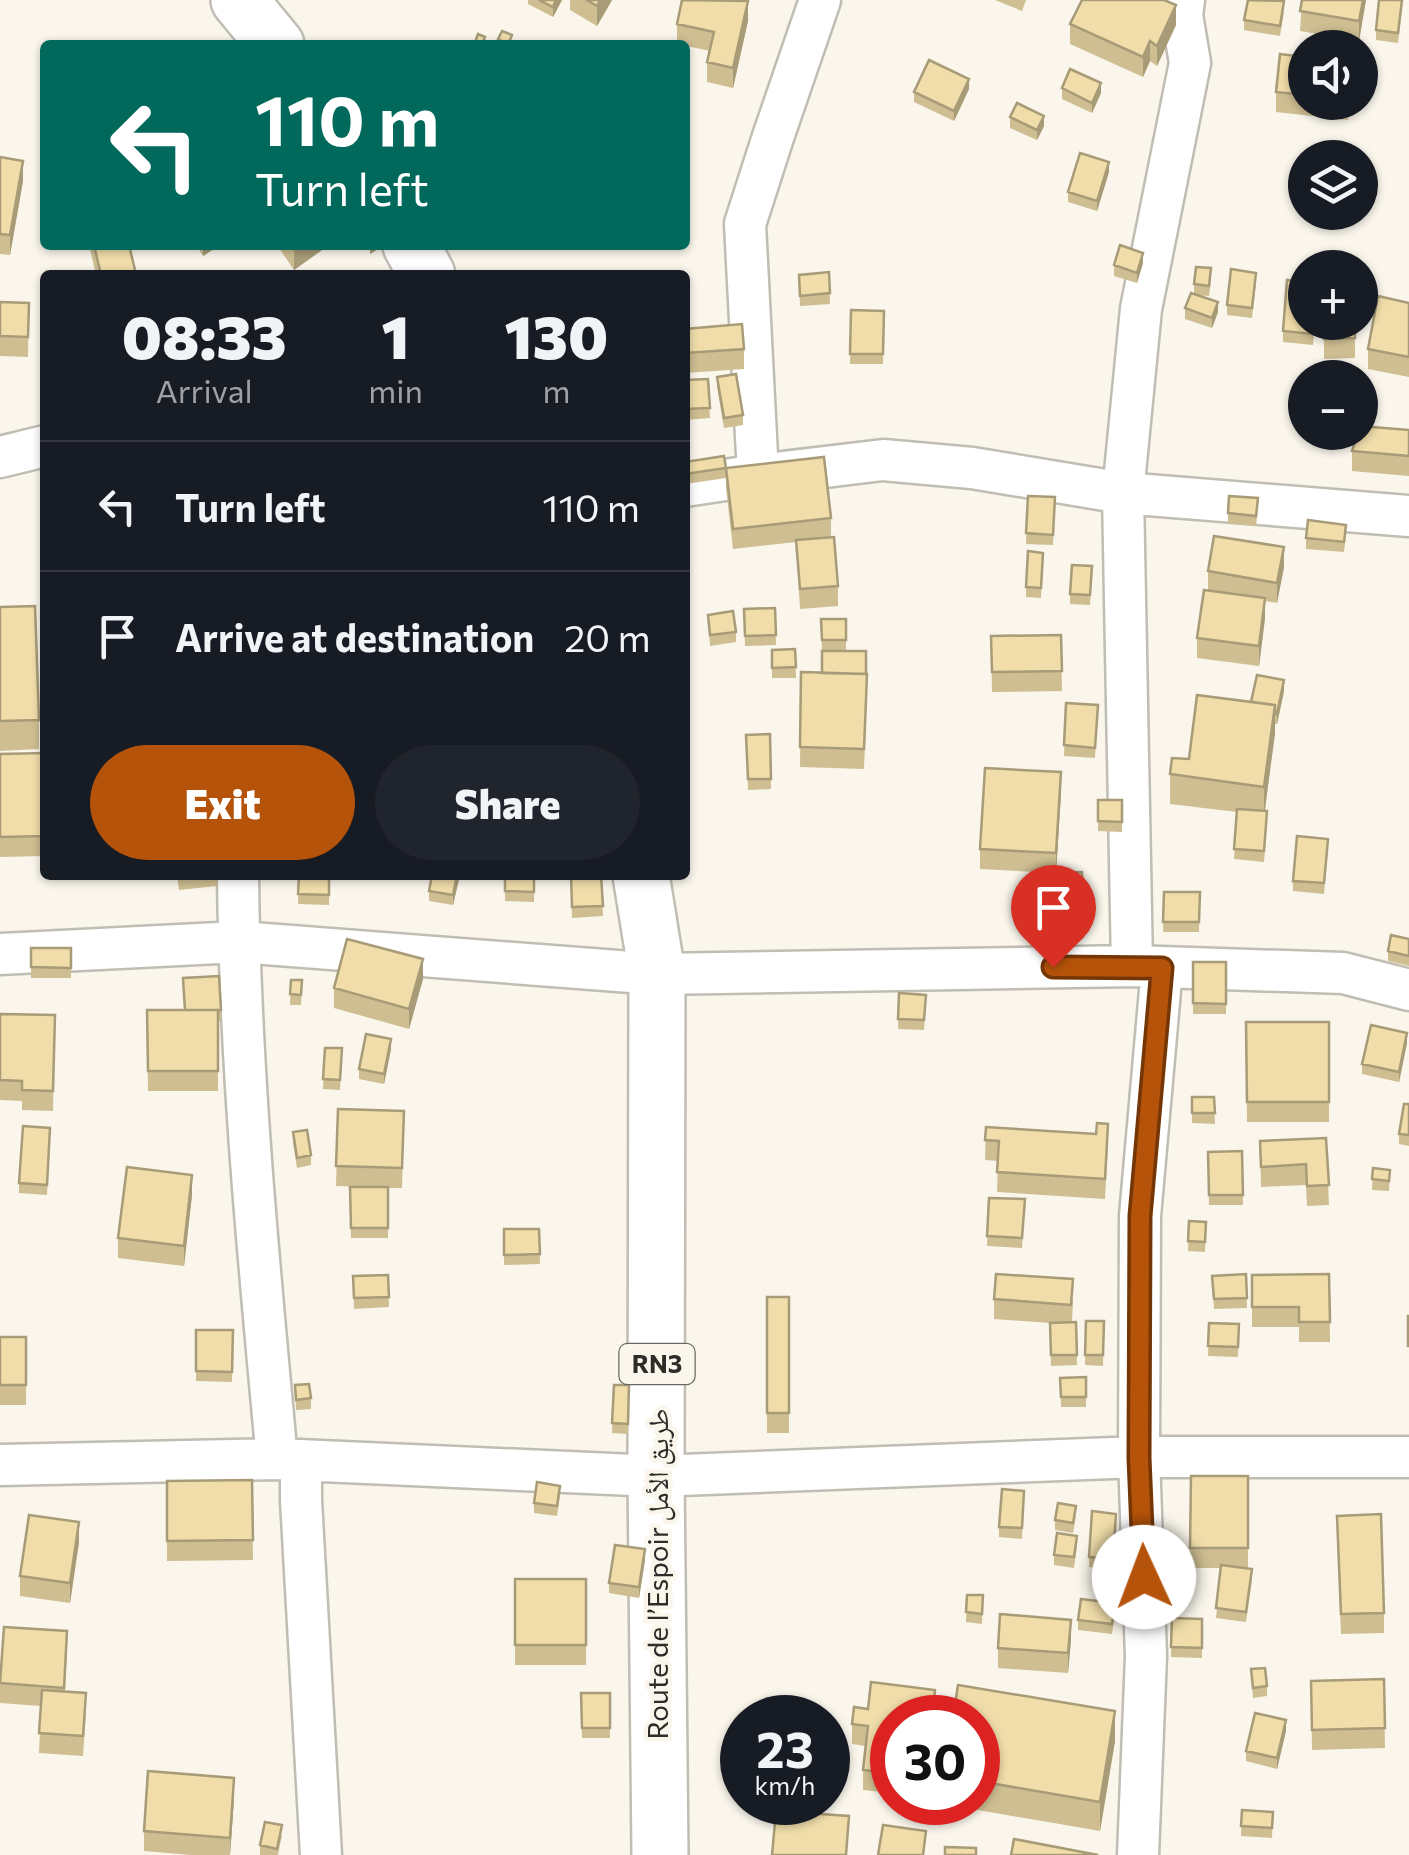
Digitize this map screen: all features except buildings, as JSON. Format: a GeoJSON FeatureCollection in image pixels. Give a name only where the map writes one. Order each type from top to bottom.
{"type":"FeatureCollection","features":[{"type":"Feature","properties":{"kind":"highway"},"geometry":{"type":"LineString","coordinates":[[239,0],[272,40]]}},
{"type":"Feature","properties":{"kind":"highway","name":"Route de l’Espoir طريق الأمل"},"geometry":{"type":"LineString","coordinates":[[642,880],[657,974],[660,1855]]}},
{"type":"Feature","properties":{"kind":"street"},"geometry":{"type":"LineString","coordinates":[[758,475],[746,224],[820,0]]}},
{"type":"Feature","properties":{"kind":"street"},"geometry":{"type":"LineString","coordinates":[[1138,1855],[1146,1656],[1139,1458],[1147,967],[1123,493],[1141,309],[1190,62],[1182,15],[1184,0]]}},
{"type":"Feature","properties":{"kind":"street"},"geometry":{"type":"LineString","coordinates":[[0,457],[40,447]]}},
{"type":"Feature","properties":{"kind":"street"},"geometry":{"type":"LineString","coordinates":[[690,485],[883,460],[972,468],[1123,493],[1409,516]]}},
{"type":"Feature","properties":{"kind":"street"},"geometry":{"type":"LineString","coordinates":[[238,880],[245,1074],[289,1459],[301,1500],[321,1855]]}},
{"type":"Feature","properties":{"kind":"street"},"geometry":{"type":"LineString","coordinates":[[0,954],[239,942],[657,974],[1147,967],[1343,972],[1409,990]]}},
{"type":"Feature","properties":{"kind":"street"},"geometry":{"type":"LineString","coordinates":[[0,1465],[289,1459],[656,1476],[1139,1458],[1409,1457]]}},
{"type":"Feature","properties":{"kind":"route"},"geometry":{"type":"LineString","coordinates":[[1053,967],[1162,968],[1140,1216],[1139,1458],[1144,1577]]}}]}
